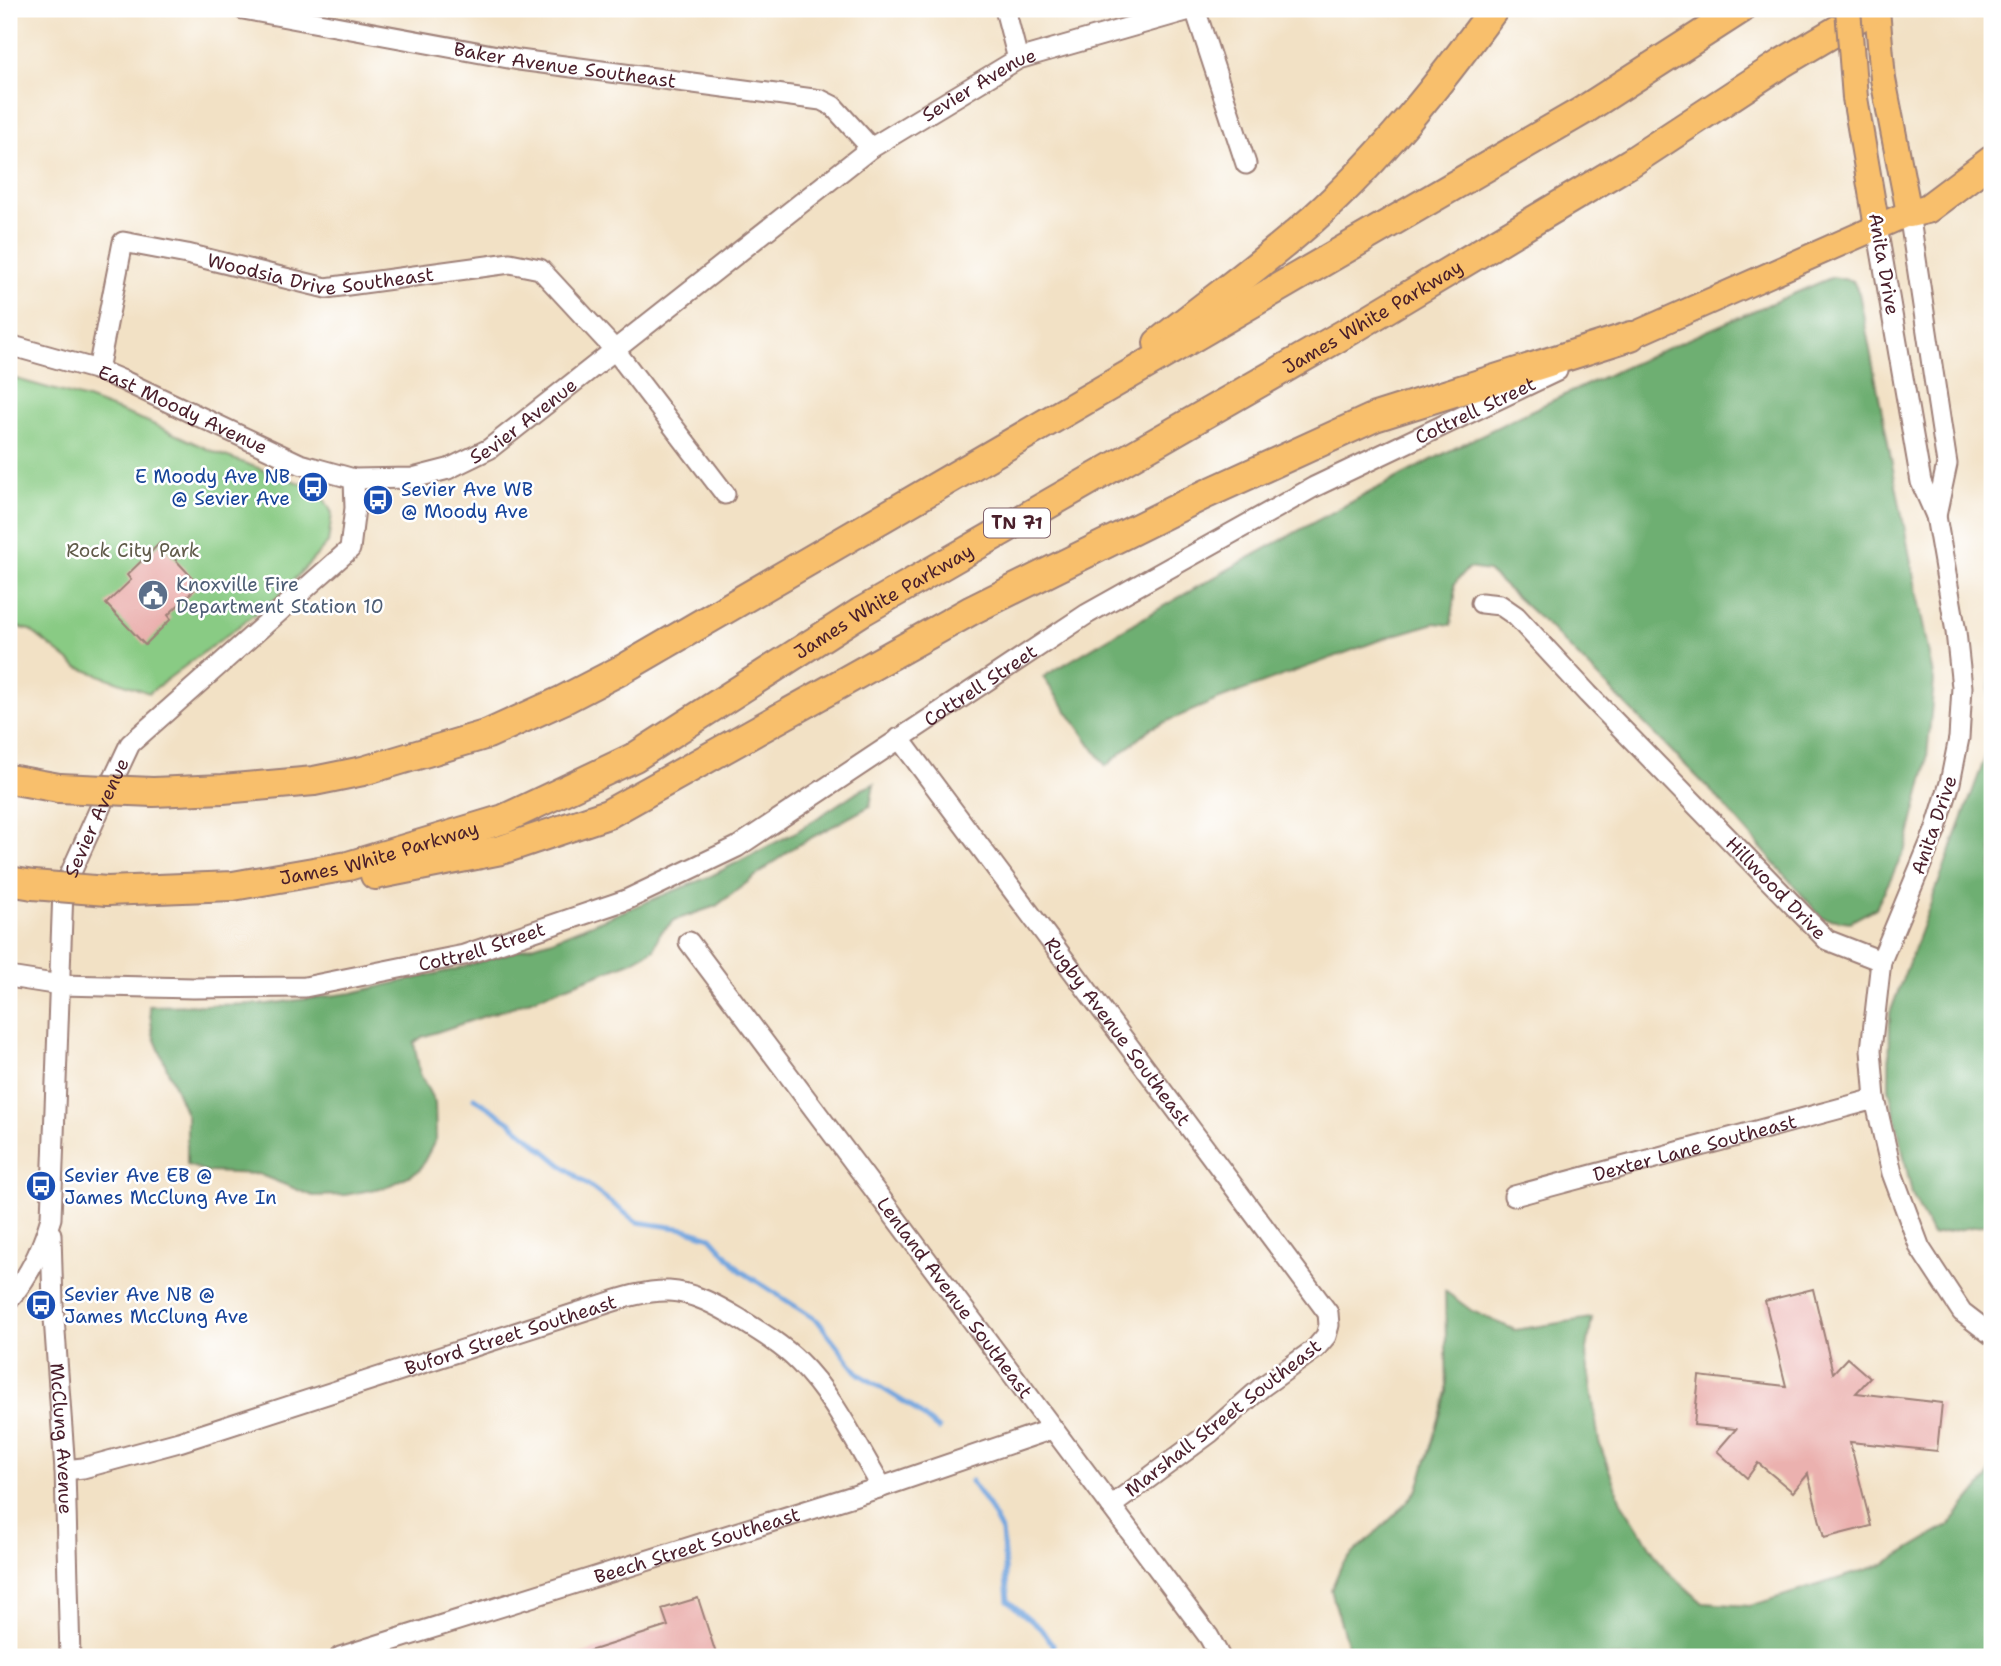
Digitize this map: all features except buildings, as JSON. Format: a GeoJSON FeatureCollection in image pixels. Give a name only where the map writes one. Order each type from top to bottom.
{"type":"FeatureCollection","features":[{"type":"Feature","properties":{"kind":"highway"},"geometry":{"type":"LineString","coordinates":[[1084,402],[1313,219],[1381,151],[1459,57],[1494,9]]}},
{"type":"Feature","properties":{"kind":"highway"},"geometry":{"type":"LineString","coordinates":[[9,779],[59,788],[153,792],[314,781],[363,771],[488,734],[623,669],[1584,110],[1741,9]]}},
{"type":"Feature","properties":{"kind":"highway","name":"James White Parkway"},"geometry":{"type":"LineString","coordinates":[[21,883],[107,891],[233,886],[348,866],[504,819],[635,757],[861,612],[1374,317],[1630,163],[1782,63],[1875,9]]}},
{"type":"Feature","properties":{"kind":"highway"},"geometry":{"type":"LineString","coordinates":[[1909,213],[1927,209],[1992,160]]}},
{"type":"Feature","properties":{"kind":"highway"},"geometry":{"type":"LineString","coordinates":[[233,886],[370,876],[501,850],[607,814],[972,610],[1205,495],[1375,417],[1631,336]]}},
{"type":"Feature","properties":{"kind":"main road","name":"Anita Drive"},"geometry":{"type":"LineString","coordinates":[[1848,9],[1855,98],[1877,227]]}},
{"type":"Feature","properties":{"kind":"main road","name":"Anita Drive"},"geometry":{"type":"LineString","coordinates":[[1875,9],[1883,79],[1909,213]]}},
{"type":"Feature","properties":{"kind":"main road","name":"Cottrell Street"},"geometry":{"type":"LineString","coordinates":[[1631,336],[1909,213]]}},
{"type":"Feature","properties":{"kind":"street"},"geometry":{"type":"LineString","coordinates":[[1005,9],[1018,59]]}},
{"type":"Feature","properties":{"kind":"street"},"geometry":{"type":"LineString","coordinates":[[1194,9],[1246,164]]}},
{"type":"Feature","properties":{"kind":"street","name":"Sevier Avenue"},"geometry":{"type":"LineString","coordinates":[[9,1299],[22,1285],[34,1265],[51,1219],[64,890],[130,744],[350,549],[355,508],[354,479],[413,478],[465,462],[489,449],[871,148],[1018,59],[1194,9]]}},
{"type":"Feature","properties":{"kind":"street","name":"Baker Avenue Southeast"},"geometry":{"type":"LineString","coordinates":[[256,10],[519,60],[821,100],[833,106],[871,148]]}},
{"type":"Feature","properties":{"kind":"street","name":"Anita Drive"},"geometry":{"type":"LineString","coordinates":[[1909,213],[1947,464],[1936,516]]}},
{"type":"Feature","properties":{"kind":"street","name":"Anita Drive"},"geometry":{"type":"LineString","coordinates":[[1877,227],[1921,482],[1936,516],[1956,632],[1962,687],[1959,738],[1950,783],[1935,831],[1881,961]]}},
{"type":"Feature","properties":{"kind":"street","name":"Woodsia Drive Southeast"},"geometry":{"type":"LineString","coordinates":[[98,370],[123,242],[187,254],[326,288],[510,263],[524,264],[540,268],[614,349]]}},
{"type":"Feature","properties":{"kind":"street","name":"Cottrell Street"},"geometry":{"type":"LineString","coordinates":[[9,977],[60,985],[305,987],[464,955],[626,900],[737,847],[1087,614],[1314,486],[1631,336]]}},
{"type":"Feature","properties":{"kind":"street","name":"East Moody Avenue"},"geometry":{"type":"LineString","coordinates":[[9,345],[98,370],[164,398],[300,464],[354,479]]}},
{"type":"Feature","properties":{"kind":"street"},"geometry":{"type":"LineString","coordinates":[[614,349],[724,494]]}},
{"type":"Feature","properties":{"kind":"street","name":"Hillwood Drive"},"geometry":{"type":"LineString","coordinates":[[1481,603],[1500,605],[1516,616],[1827,940],[1881,961]]}},
{"type":"Feature","properties":{"kind":"street","name":"Rugby Avenue Southeast"},"geometry":{"type":"LineString","coordinates":[[900,738],[1328,1313],[1329,1325]]}},
{"type":"Feature","properties":{"kind":"street","name":"Lenland Avenue Southeast"},"geometry":{"type":"LineString","coordinates":[[689,942],[1209,1637],[1220,1657]]}},
{"type":"Feature","properties":{"kind":"street"},"geometry":{"type":"LineString","coordinates":[[1881,961],[1871,1051],[1875,1098],[1892,1173],[1920,1248],[1962,1312],[1992,1335]]}},
{"type":"Feature","properties":{"kind":"street","name":"Dexter Lane Southeast"},"geometry":{"type":"LineString","coordinates":[[1514,1196],[1875,1098]]}},
{"type":"Feature","properties":{"kind":"street","name":"McClung Avenue"},"geometry":{"type":"LineString","coordinates":[[51,1219],[53,1304],[65,1470],[70,1657]]}},
{"type":"Feature","properties":{"kind":"street","name":"Buford Street Southeast"},"geometry":{"type":"LineString","coordinates":[[65,1470],[83,1468],[179,1442],[586,1310],[647,1292],[671,1291],[702,1300],[730,1313],[769,1338],[799,1362],[821,1387],[882,1487]]}},
{"type":"Feature","properties":{"kind":"street","name":"Marshall Street Southeast"},"geometry":{"type":"LineString","coordinates":[[1111,1506],[1211,1432],[1262,1387],[1315,1349],[1326,1336],[1329,1325]]}},
{"type":"Feature","properties":{"kind":"street","name":"Beech Street Southeast"},"geometry":{"type":"LineString","coordinates":[[340,1657],[882,1487],[1052,1429]]}},
{"type":"Feature","properties":{"kind":"green space"},"geometry":{"type":"Polygon","coordinates":[[[1833,277],[1853,281],[1859,293],[1934,681],[1926,768],[1906,848],[1876,908],[1850,922],[1822,918],[1717,797],[1549,627],[1488,571],[1468,568],[1454,584],[1451,625],[1435,623],[1391,636],[1217,700],[1151,728],[1106,766],[1043,677],[1250,557],[1461,445],[1692,337],[1833,277]]]}},
{"type":"Feature","properties":{"kind":"green space","name":"Rock City Park"},"geometry":{"type":"Polygon","coordinates":[[[9,377],[87,399],[146,421],[214,452],[319,490],[332,513],[328,543],[278,597],[149,693],[77,667],[30,630],[9,625],[9,377]]]}},
{"type":"Feature","properties":{"kind":"green space"},"geometry":{"type":"Polygon","coordinates":[[[1992,648],[1992,1223],[1932,1235],[1912,1194],[1889,1088],[1890,1013],[1985,758],[1992,648]]]}},
{"type":"Feature","properties":{"kind":"green space"},"geometry":{"type":"Polygon","coordinates":[[[874,784],[870,806],[794,847],[716,906],[675,920],[660,933],[654,949],[631,962],[515,1006],[422,1037],[414,1043],[420,1074],[435,1103],[436,1139],[419,1171],[386,1187],[345,1195],[313,1196],[258,1174],[208,1172],[187,1165],[187,1116],[153,1035],[149,1006],[268,1004],[352,993],[452,970],[552,940],[711,876],[796,832],[858,791],[874,784]]]}},
{"type":"Feature","properties":{"kind":"green space"},"geometry":{"type":"Polygon","coordinates":[[[1445,1291],[1472,1311],[1515,1330],[1592,1318],[1586,1356],[1599,1442],[1621,1502],[1665,1569],[1703,1603],[1750,1606],[1882,1565],[1948,1526],[1987,1479],[1992,1465],[1992,1657],[1348,1657],[1346,1640],[1331,1590],[1342,1564],[1399,1511],[1418,1489],[1447,1392],[1445,1291]]]}},
{"type":"Feature","properties":{"kind":"waterway"},"geometry":{"type":"LineString","coordinates":[[474,1098],[509,1121],[637,1222],[685,1229],[711,1237],[741,1271],[818,1321],[859,1374],[909,1405],[938,1429]]}},
{"type":"Feature","properties":{"kind":"waterway"},"geometry":{"type":"LineString","coordinates":[[971,1481],[1002,1532],[1008,1601],[1040,1628],[1053,1645],[1052,1657]]}},
{"type":"Feature","properties":{"kind":"place","name":"E Moody Ave NB @ Sevier Ave"},"geometry":{"type":"Point","coordinates":[313,487]}},
{"type":"Feature","properties":{"kind":"place","name":"Sevier Ave WB @ Moody Ave"},"geometry":{"type":"Point","coordinates":[378,500]}},
{"type":"Feature","properties":{"kind":"place","name":"Knoxville Fire Department Station 10"},"geometry":{"type":"Point","coordinates":[153,595]}},
{"type":"Feature","properties":{"kind":"place","name":"Sevier Ave EB @ James McClung Ave In"},"geometry":{"type":"Point","coordinates":[41,1186]}},
{"type":"Feature","properties":{"kind":"place","name":"Sevier Ave NB @ James McClung Ave"},"geometry":{"type":"Point","coordinates":[41,1305]}}]}
